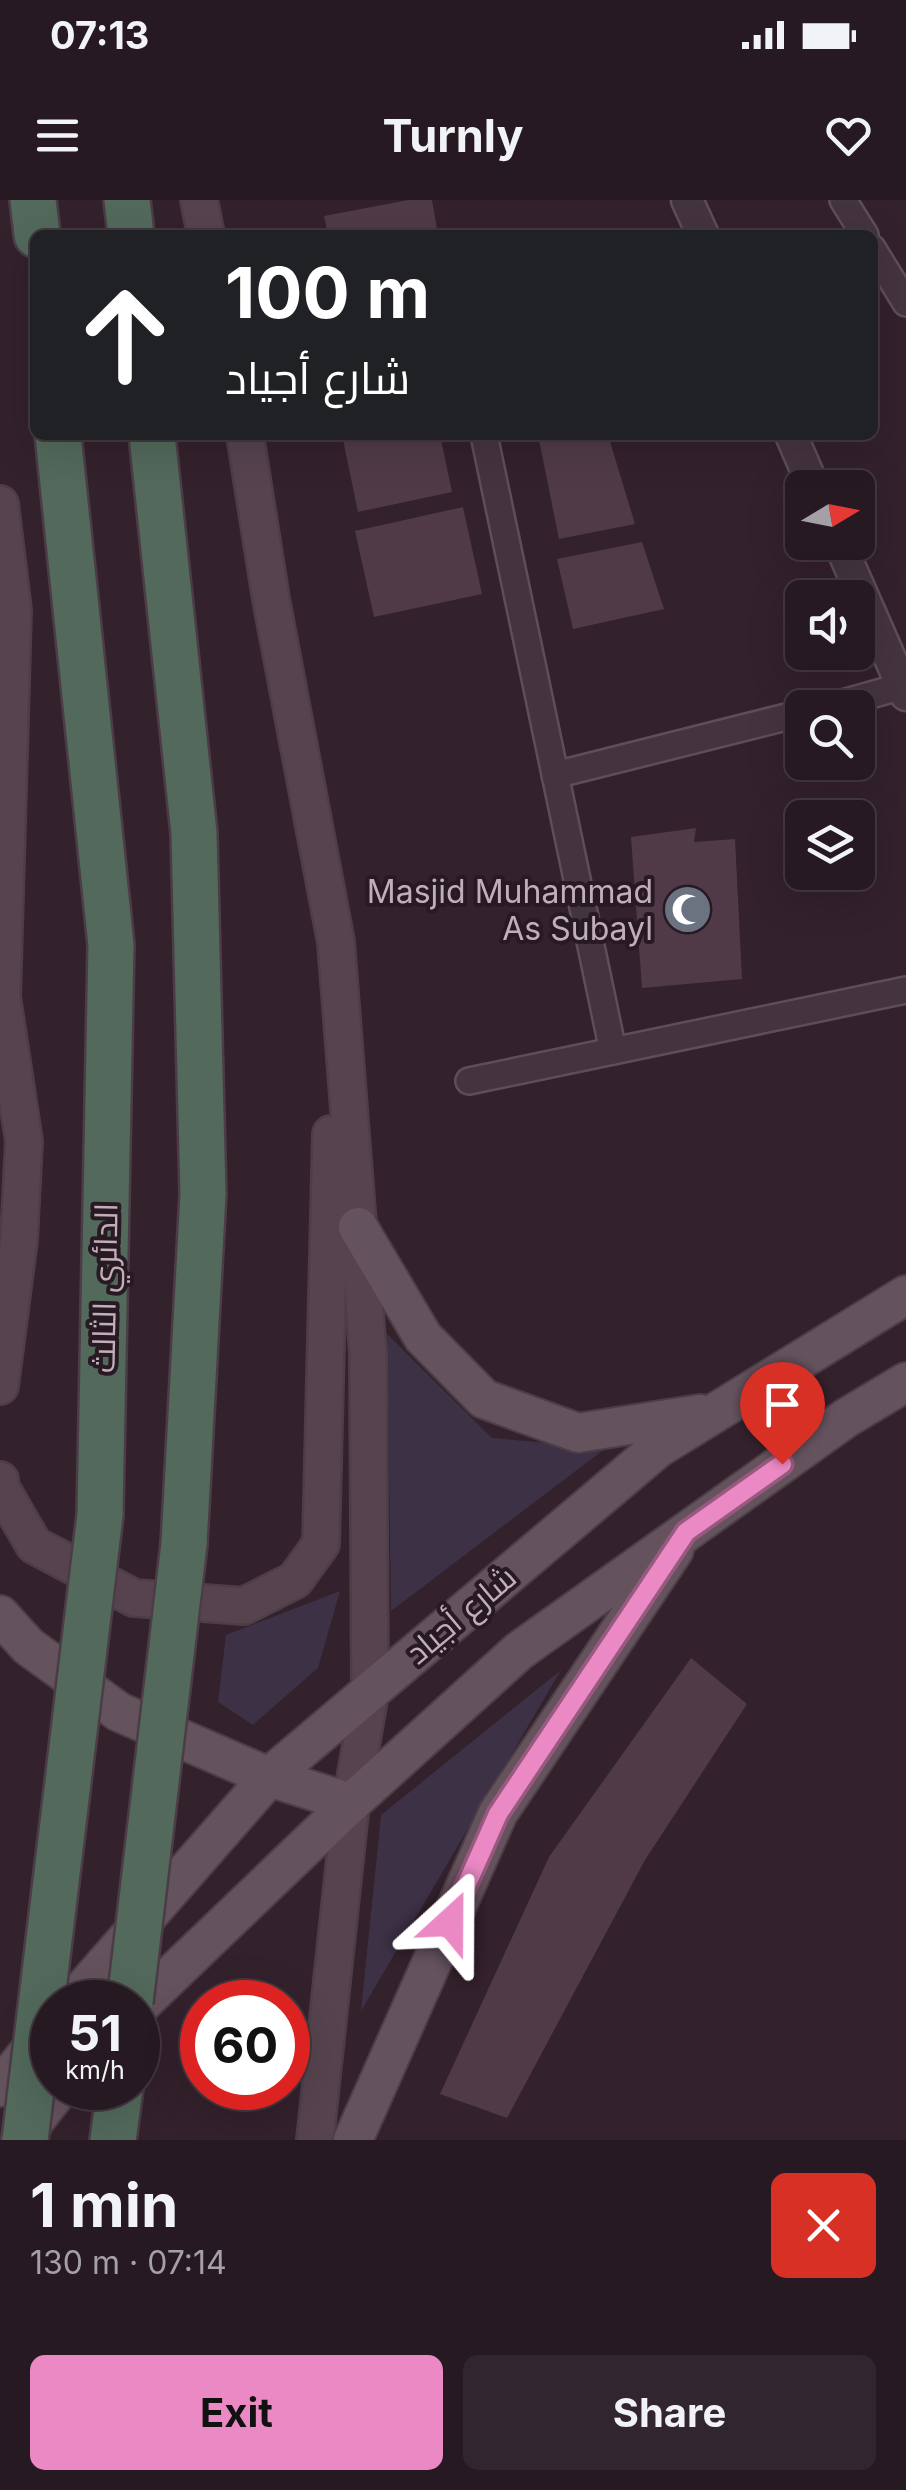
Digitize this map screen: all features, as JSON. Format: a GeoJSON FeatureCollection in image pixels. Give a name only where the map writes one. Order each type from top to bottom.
{"type":"FeatureCollection","features":[{"type":"Feature","properties":{"kind":"highway"},"geometry":{"type":"LineString","coordinates":[[33,200],[36,230]]}},
{"type":"Feature","properties":{"kind":"highway"},"geometry":{"type":"LineString","coordinates":[[128,200],[131,230]]}},
{"type":"Feature","properties":{"kind":"highway","name":"الدائري الثالث"},"geometry":{"type":"LineString","coordinates":[[22,2140],[100,1515],[112,945],[59,440]]}},
{"type":"Feature","properties":{"kind":"highway"},"geometry":{"type":"LineString","coordinates":[[133,1980],[184,1544],[203,1194],[194,832],[153,440]]}},
{"type":"Feature","properties":{"kind":"highway"},"geometry":{"type":"LineString","coordinates":[[113,2140],[117,2110]]}},
{"type":"Feature","properties":{"kind":"main road"},"geometry":{"type":"LineString","coordinates":[[199,200],[205,230]]}},
{"type":"Feature","properties":{"kind":"main road"},"geometry":{"type":"LineString","coordinates":[[246,440],[270,599],[336,942],[368,1353],[370,1692],[351,1802],[315,2140]]}},
{"type":"Feature","properties":{"kind":"main road"},"geometry":{"type":"LineString","coordinates":[[0,504],[12,610],[1,1004],[24,1141],[19,1240],[0,1386]]}},
{"type":"Feature","properties":{"kind":"main road"},"geometry":{"type":"LineString","coordinates":[[0,1480],[34,1545],[134,1598],[244,1606],[295,1580],[321,1544],[336,942]]}},
{"type":"Feature","properties":{"kind":"main road"},"geometry":{"type":"LineString","coordinates":[[358,1228],[423,1336],[484,1399],[578,1433],[717,1412]]}},
{"type":"Feature","properties":{"kind":"main road","name":"شارع أجياد"},"geometry":{"type":"LineString","coordinates":[[91,1980],[269,1778],[658,1448],[906,1295]]}},
{"type":"Feature","properties":{"kind":"main road","name":"شارع أجياد"},"geometry":{"type":"LineString","coordinates":[[160,1986],[351,1802],[519,1650],[846,1418],[906,1382]]}},
{"type":"Feature","properties":{"kind":"main road"},"geometry":{"type":"LineString","coordinates":[[352,2140],[498,1814],[686,1532]]}},
{"type":"Feature","properties":{"kind":"main road"},"geometry":{"type":"LineString","coordinates":[[0,1615],[28,1646],[120,1712],[269,1778],[351,1802]]}},
{"type":"Feature","properties":{"kind":"main road","name":"شارع أجياد"},"geometry":{"type":"LineString","coordinates":[[0,2086],[30,2051]]}},
{"type":"Feature","properties":{"kind":"main road"},"geometry":{"type":"LineString","coordinates":[[22,2140],[44,2110]]}},
{"type":"Feature","properties":{"kind":"street"},"geometry":{"type":"LineString","coordinates":[[687,200],[700,230]]}},
{"type":"Feature","properties":{"kind":"street"},"geometry":{"type":"LineString","coordinates":[[843,200],[862,230]]}},
{"type":"Feature","properties":{"kind":"street"},"geometry":{"type":"LineString","coordinates":[[878,258],[906,302]]}},
{"type":"Feature","properties":{"kind":"street"},"geometry":{"type":"LineString","coordinates":[[485,440],[613,1051]]}},
{"type":"Feature","properties":{"kind":"street"},"geometry":{"type":"LineString","coordinates":[[793,440],[806,470]]}},
{"type":"Feature","properties":{"kind":"street"},"geometry":{"type":"LineString","coordinates":[[847,560],[905,689],[875,696]]}},
{"type":"Feature","properties":{"kind":"street"},"geometry":{"type":"LineString","coordinates":[[555,775],[785,717]]}},
{"type":"Feature","properties":{"kind":"street"},"geometry":{"type":"LineString","coordinates":[[469,1082],[906,990]]}},
{"type":"Feature","properties":{"kind":"shaded area"},"geometry":{"type":"Polygon","coordinates":[[[387,1334],[492,1438],[606,1448],[391,1611],[387,1334]]]}},
{"type":"Feature","properties":{"kind":"shaded area"},"geometry":{"type":"Polygon","coordinates":[[[340,1591],[318,1668],[253,1725],[218,1702],[226,1635],[340,1591]]]}},
{"type":"Feature","properties":{"kind":"shaded area"},"geometry":{"type":"Polygon","coordinates":[[[561,1670],[361,2011],[381,1815],[561,1670]]]}},
{"type":"Feature","properties":{"kind":"building"},"geometry":{"type":"Polygon","coordinates":[[[408,200],[432,200],[437,230],[327,230],[324,216],[408,200]]]}},
{"type":"Feature","properties":{"kind":"building"},"geometry":{"type":"Polygon","coordinates":[[[343,440],[441,440],[452,492],[358,512],[343,440]]]}},
{"type":"Feature","properties":{"kind":"building"},"geometry":{"type":"Polygon","coordinates":[[[539,440],[610,440],[635,524],[559,539],[539,440]]]}},
{"type":"Feature","properties":{"kind":"building"},"geometry":{"type":"Polygon","coordinates":[[[463,507],[482,594],[374,617],[355,531],[463,507]]]}},
{"type":"Feature","properties":{"kind":"building"},"geometry":{"type":"Polygon","coordinates":[[[642,542],[664,609],[573,629],[557,559],[642,542]]]}},
{"type":"Feature","properties":{"kind":"building","name":"Masjid Muhammad As Subayl"},"geometry":{"type":"Polygon","coordinates":[[[696,828],[694,842],[735,839],[742,979],[642,988],[631,837],[696,828]]]}},
{"type":"Feature","properties":{"kind":"building"},"geometry":{"type":"Polygon","coordinates":[[[691,1658],[747,1704],[645,1860],[507,2118],[440,2094],[549,1857],[691,1658]]]}},
{"type":"Feature","properties":{"kind":"place","name":"Masjid Muhammad As Subayl"},"geometry":{"type":"Point","coordinates":[688,910]}},
{"type":"Feature","properties":{"kind":"route"},"geometry":{"type":"LineString","coordinates":[[450,1922],[498,1814],[686,1532],[782,1464]]}}]}
